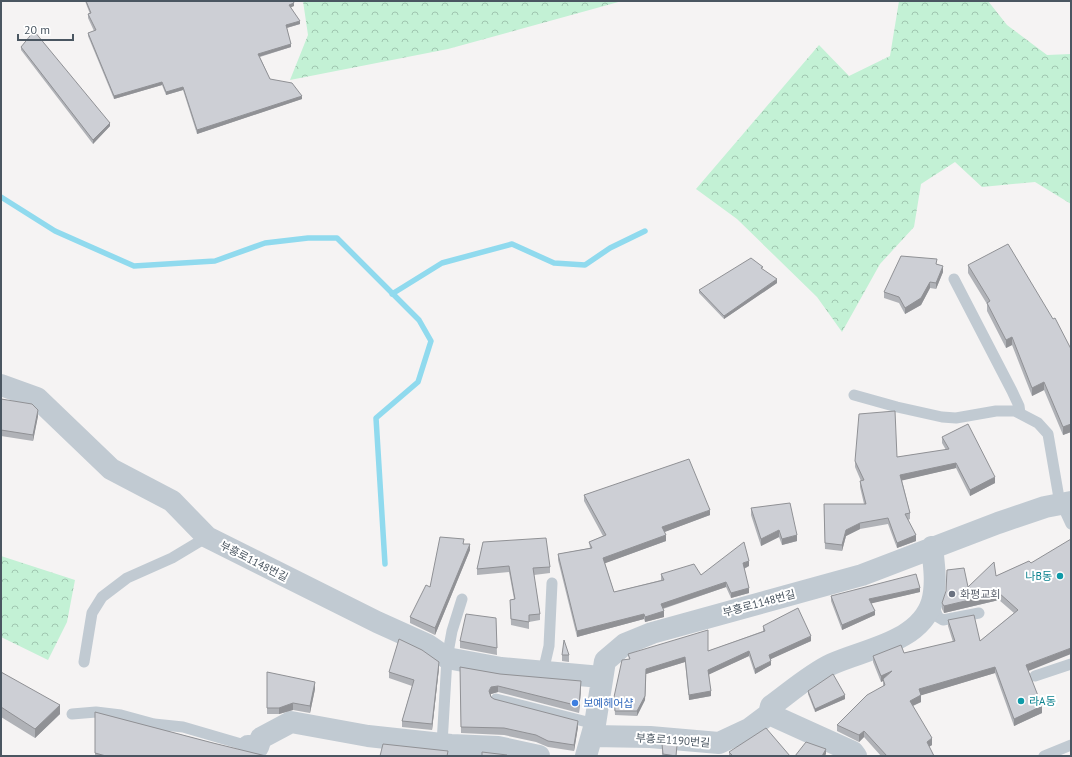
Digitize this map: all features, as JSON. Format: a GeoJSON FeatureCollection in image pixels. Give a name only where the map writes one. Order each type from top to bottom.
{"type":"FeatureCollection","features":[{"type":"Feature","properties":{"kind":"street","name":"부흥로1148번길"},"geometry":{"type":"LineString","coordinates":[[1,385],[37,398],[111,469],[172,501],[207,537],[378,622],[428,645],[447,658],[501,668],[601,677]]}},
{"type":"Feature","properties":{"kind":"street","name":"부흥로1148번길"},"geometry":{"type":"LineString","coordinates":[[591,739],[605,661],[625,644],[652,633],[862,575],[932,547],[1045,507],[1067,503]]}},
{"type":"Feature","properties":{"kind":"street"},"geometry":{"type":"LineString","coordinates":[[856,756],[853,752],[769,714],[771,706],[830,665],[905,635],[918,626],[932,601],[934,573],[932,547]]}},
{"type":"Feature","properties":{"kind":"street","name":"부흥로1190번길"},"geometry":{"type":"LineString","coordinates":[[591,739],[650,737],[720,750],[769,714]]}},
{"type":"Feature","properties":{"kind":"street"},"geometry":{"type":"LineString","coordinates":[[254,750],[261,738],[291,722],[368,736],[442,744],[498,747],[539,756]]}},
{"type":"Feature","properties":{"kind":"lane"},"geometry":{"type":"LineString","coordinates":[[954,279],[1012,390],[1019,406],[1020,413]]}},
{"type":"Feature","properties":{"kind":"lane"},"geometry":{"type":"LineString","coordinates":[[854,395],[897,407],[942,417],[956,418],[996,411],[1015,411],[1038,423],[1048,434],[1059,498],[1067,503],[1071,524]]}},
{"type":"Feature","properties":{"kind":"lane"},"geometry":{"type":"LineString","coordinates":[[84,662],[92,613],[102,597],[127,578],[172,558],[207,537]]}},
{"type":"Feature","properties":{"kind":"lane"},"geometry":{"type":"LineString","coordinates":[[543,672],[549,646],[552,583]]}},
{"type":"Feature","properties":{"kind":"lane"},"geometry":{"type":"LineString","coordinates":[[442,744],[447,658],[452,631],[462,599]]}},
{"type":"Feature","properties":{"kind":"lane"},"geometry":{"type":"LineString","coordinates":[[932,601],[938,617],[943,620],[979,613]]}},
{"type":"Feature","properties":{"kind":"lane"},"geometry":{"type":"LineString","coordinates":[[1036,676],[1071,664]]}},
{"type":"Feature","properties":{"kind":"lane"},"geometry":{"type":"LineString","coordinates":[[496,699],[591,739]]}},
{"type":"Feature","properties":{"kind":"lane"},"geometry":{"type":"LineString","coordinates":[[72,714],[96,712],[121,715],[154,724],[183,727],[254,750]]}},
{"type":"Feature","properties":{"kind":"lane"},"geometry":{"type":"LineString","coordinates":[[1044,756],[1071,745]]}},
{"type":"Feature","properties":{"kind":"green space"},"geometry":{"type":"Polygon","coordinates":[[[303,1],[622,1],[448,49],[290,80],[308,35],[303,1]]]}},
{"type":"Feature","properties":{"kind":"green space"},"geometry":{"type":"Polygon","coordinates":[[[899,1],[988,1],[1007,25],[1047,55],[1071,54],[1071,204],[1035,182],[982,187],[955,162],[921,184],[914,227],[880,264],[842,332],[817,297],[737,219],[696,189],[819,45],[849,76],[890,56],[899,1]]]}},
{"type":"Feature","properties":{"kind":"green space"},"geometry":{"type":"Polygon","coordinates":[[[1,556],[75,580],[67,622],[48,660],[1,637],[1,556]]]}},
{"type":"Feature","properties":{"kind":"building"},"geometry":{"type":"Polygon","coordinates":[[[86,1],[293,1],[294,3],[289,5],[300,21],[286,25],[291,44],[258,54],[270,79],[292,83],[302,96],[197,130],[183,87],[166,92],[162,82],[114,96],[88,33],[96,30],[88,14],[91,13],[86,1]]]}},
{"type":"Feature","properties":{"kind":"building"},"geometry":{"type":"Polygon","coordinates":[[[34,31],[110,123],[93,140],[21,47],[34,31]]]}},
{"type":"Feature","properties":{"kind":"building"},"geometry":{"type":"Polygon","coordinates":[[[1008,244],[1053,319],[1055,318],[1071,349],[1071,424],[1063,427],[1044,382],[1032,388],[1012,337],[1006,340],[987,303],[990,301],[968,265],[1008,244]]]}},
{"type":"Feature","properties":{"kind":"building"},"geometry":{"type":"Polygon","coordinates":[[[901,256],[937,259],[936,264],[943,266],[936,283],[930,282],[921,298],[905,308],[899,297],[884,292],[901,256]]]}},
{"type":"Feature","properties":{"kind":"building"},"geometry":{"type":"Polygon","coordinates":[[[751,258],[763,267],[761,268],[777,279],[724,316],[699,290],[751,258]]]}},
{"type":"Feature","properties":{"kind":"building"},"geometry":{"type":"Polygon","coordinates":[[[1,399],[32,404],[38,410],[33,435],[1,430],[1,399]]]}},
{"type":"Feature","properties":{"kind":"building"},"geometry":{"type":"Polygon","coordinates":[[[895,411],[897,457],[949,449],[942,437],[968,424],[995,477],[970,490],[956,463],[900,475],[910,513],[905,514],[916,535],[897,543],[888,518],[860,523],[846,530],[842,545],[825,543],[824,504],[866,504],[860,481],[864,480],[855,461],[859,414],[895,411]]]}},
{"type":"Feature","properties":{"kind":"building"},"geometry":{"type":"Polygon","coordinates":[[[689,459],[710,510],[662,527],[666,535],[603,558],[614,592],[664,580],[661,574],[694,564],[701,575],[744,542],[749,561],[743,563],[749,588],[731,593],[726,582],[661,604],[664,611],[645,617],[644,614],[577,631],[558,554],[592,548],[589,542],[606,535],[584,495],[689,459]]]}},
{"type":"Feature","properties":{"kind":"building"},"geometry":{"type":"Polygon","coordinates":[[[790,503],[797,535],[782,539],[779,530],[761,539],[751,508],[790,503]]]}},
{"type":"Feature","properties":{"kind":"building"},"geometry":{"type":"Polygon","coordinates":[[[440,537],[464,539],[463,544],[470,544],[435,628],[410,617],[426,585],[430,587],[440,537]]]}},
{"type":"Feature","properties":{"kind":"building"},"geometry":{"type":"Polygon","coordinates":[[[546,538],[550,567],[533,568],[540,614],[529,615],[529,622],[511,619],[510,600],[515,599],[509,566],[477,569],[483,542],[546,538]]]}},
{"type":"Feature","properties":{"kind":"building"},"geometry":{"type":"Polygon","coordinates":[[[1071,539],[1071,648],[1026,665],[1042,706],[1014,719],[995,667],[919,689],[921,695],[910,701],[932,738],[927,742],[934,756],[887,756],[864,731],[859,735],[837,725],[867,695],[885,685],[883,679],[892,671],[881,676],[873,656],[901,645],[904,653],[955,641],[948,620],[974,615],[980,641],[1018,610],[999,593],[944,606],[942,603],[946,591],[947,570],[964,568],[968,587],[994,562],[996,576],[1029,561],[1031,563],[1071,539]]]}},
{"type":"Feature","properties":{"kind":"building"},"geometry":{"type":"Polygon","coordinates":[[[916,574],[920,588],[869,599],[875,611],[842,625],[831,596],[916,574]]]}},
{"type":"Feature","properties":{"kind":"building"},"geometry":{"type":"Polygon","coordinates":[[[798,608],[811,636],[769,655],[771,661],[755,669],[749,651],[708,670],[711,691],[689,695],[685,657],[646,669],[645,696],[637,711],[615,711],[614,697],[622,660],[630,659],[628,654],[708,630],[708,651],[765,631],[763,626],[798,608]]]}},
{"type":"Feature","properties":{"kind":"building"},"geometry":{"type":"Polygon","coordinates":[[[466,614],[496,618],[497,648],[460,641],[466,614]]]}},
{"type":"Feature","properties":{"kind":"building"},"geometry":{"type":"Polygon","coordinates":[[[399,639],[422,650],[439,662],[432,724],[402,721],[414,680],[389,672],[399,639]]]}},
{"type":"Feature","properties":{"kind":"building"},"geometry":{"type":"Polygon","coordinates":[[[564,640],[569,655],[562,655],[564,640]]]}},
{"type":"Feature","properties":{"kind":"building"},"geometry":{"type":"Polygon","coordinates":[[[460,667],[500,674],[581,681],[579,706],[498,686],[491,687],[489,691],[491,697],[494,699],[578,721],[574,745],[548,741],[536,735],[504,728],[461,727],[460,667]]]}},
{"type":"Feature","properties":{"kind":"building"},"geometry":{"type":"Polygon","coordinates":[[[1,672],[60,705],[35,729],[1,707],[1,672]]]}},
{"type":"Feature","properties":{"kind":"building"},"geometry":{"type":"Polygon","coordinates":[[[267,672],[315,682],[310,706],[293,703],[279,708],[267,708],[267,672]]]}},
{"type":"Feature","properties":{"kind":"building"},"geometry":{"type":"Polygon","coordinates":[[[833,674],[845,695],[815,709],[808,691],[833,674]]]}},
{"type":"Feature","properties":{"kind":"building"},"geometry":{"type":"Polygon","coordinates":[[[95,712],[266,756],[106,756],[95,753],[95,712]]]}},
{"type":"Feature","properties":{"kind":"building"},"geometry":{"type":"Polygon","coordinates":[[[766,728],[790,756],[733,756],[729,752],[766,728]]]}},
{"type":"Feature","properties":{"kind":"building"},"geometry":{"type":"Polygon","coordinates":[[[806,742],[826,749],[822,756],[795,756],[806,742]]]}},
{"type":"Feature","properties":{"kind":"building"},"geometry":{"type":"Polygon","coordinates":[[[383,744],[448,751],[447,756],[380,756],[383,744]]]}},
{"type":"Feature","properties":{"kind":"building"},"geometry":{"type":"Polygon","coordinates":[[[662,744],[677,745],[676,756],[663,754],[662,744]]]}},
{"type":"Feature","properties":{"kind":"building"},"geometry":{"type":"Polygon","coordinates":[[[482,752],[507,755],[507,756],[482,756],[482,752]]]}},
{"type":"Feature","properties":{"kind":"waterway"},"geometry":{"type":"LineString","coordinates":[[1,197],[55,231],[134,266],[215,261],[265,243],[308,238],[337,238],[419,320],[431,341],[418,382],[376,418],[385,564]]}},
{"type":"Feature","properties":{"kind":"waterway"},"geometry":{"type":"LineString","coordinates":[[392,294],[442,263],[512,244],[554,263],[585,265],[610,248],[645,231]]}},
{"type":"Feature","properties":{"kind":"place","name":"나B동"},"geometry":{"type":"Point","coordinates":[1060,576]}},
{"type":"Feature","properties":{"kind":"place","name":"화평교회"},"geometry":{"type":"Point","coordinates":[952,594]}},
{"type":"Feature","properties":{"kind":"place","name":"라A동"},"geometry":{"type":"Point","coordinates":[1021,701]}},
{"type":"Feature","properties":{"kind":"place","name":"보예헤어샵"},"geometry":{"type":"Point","coordinates":[575,703]}}]}
